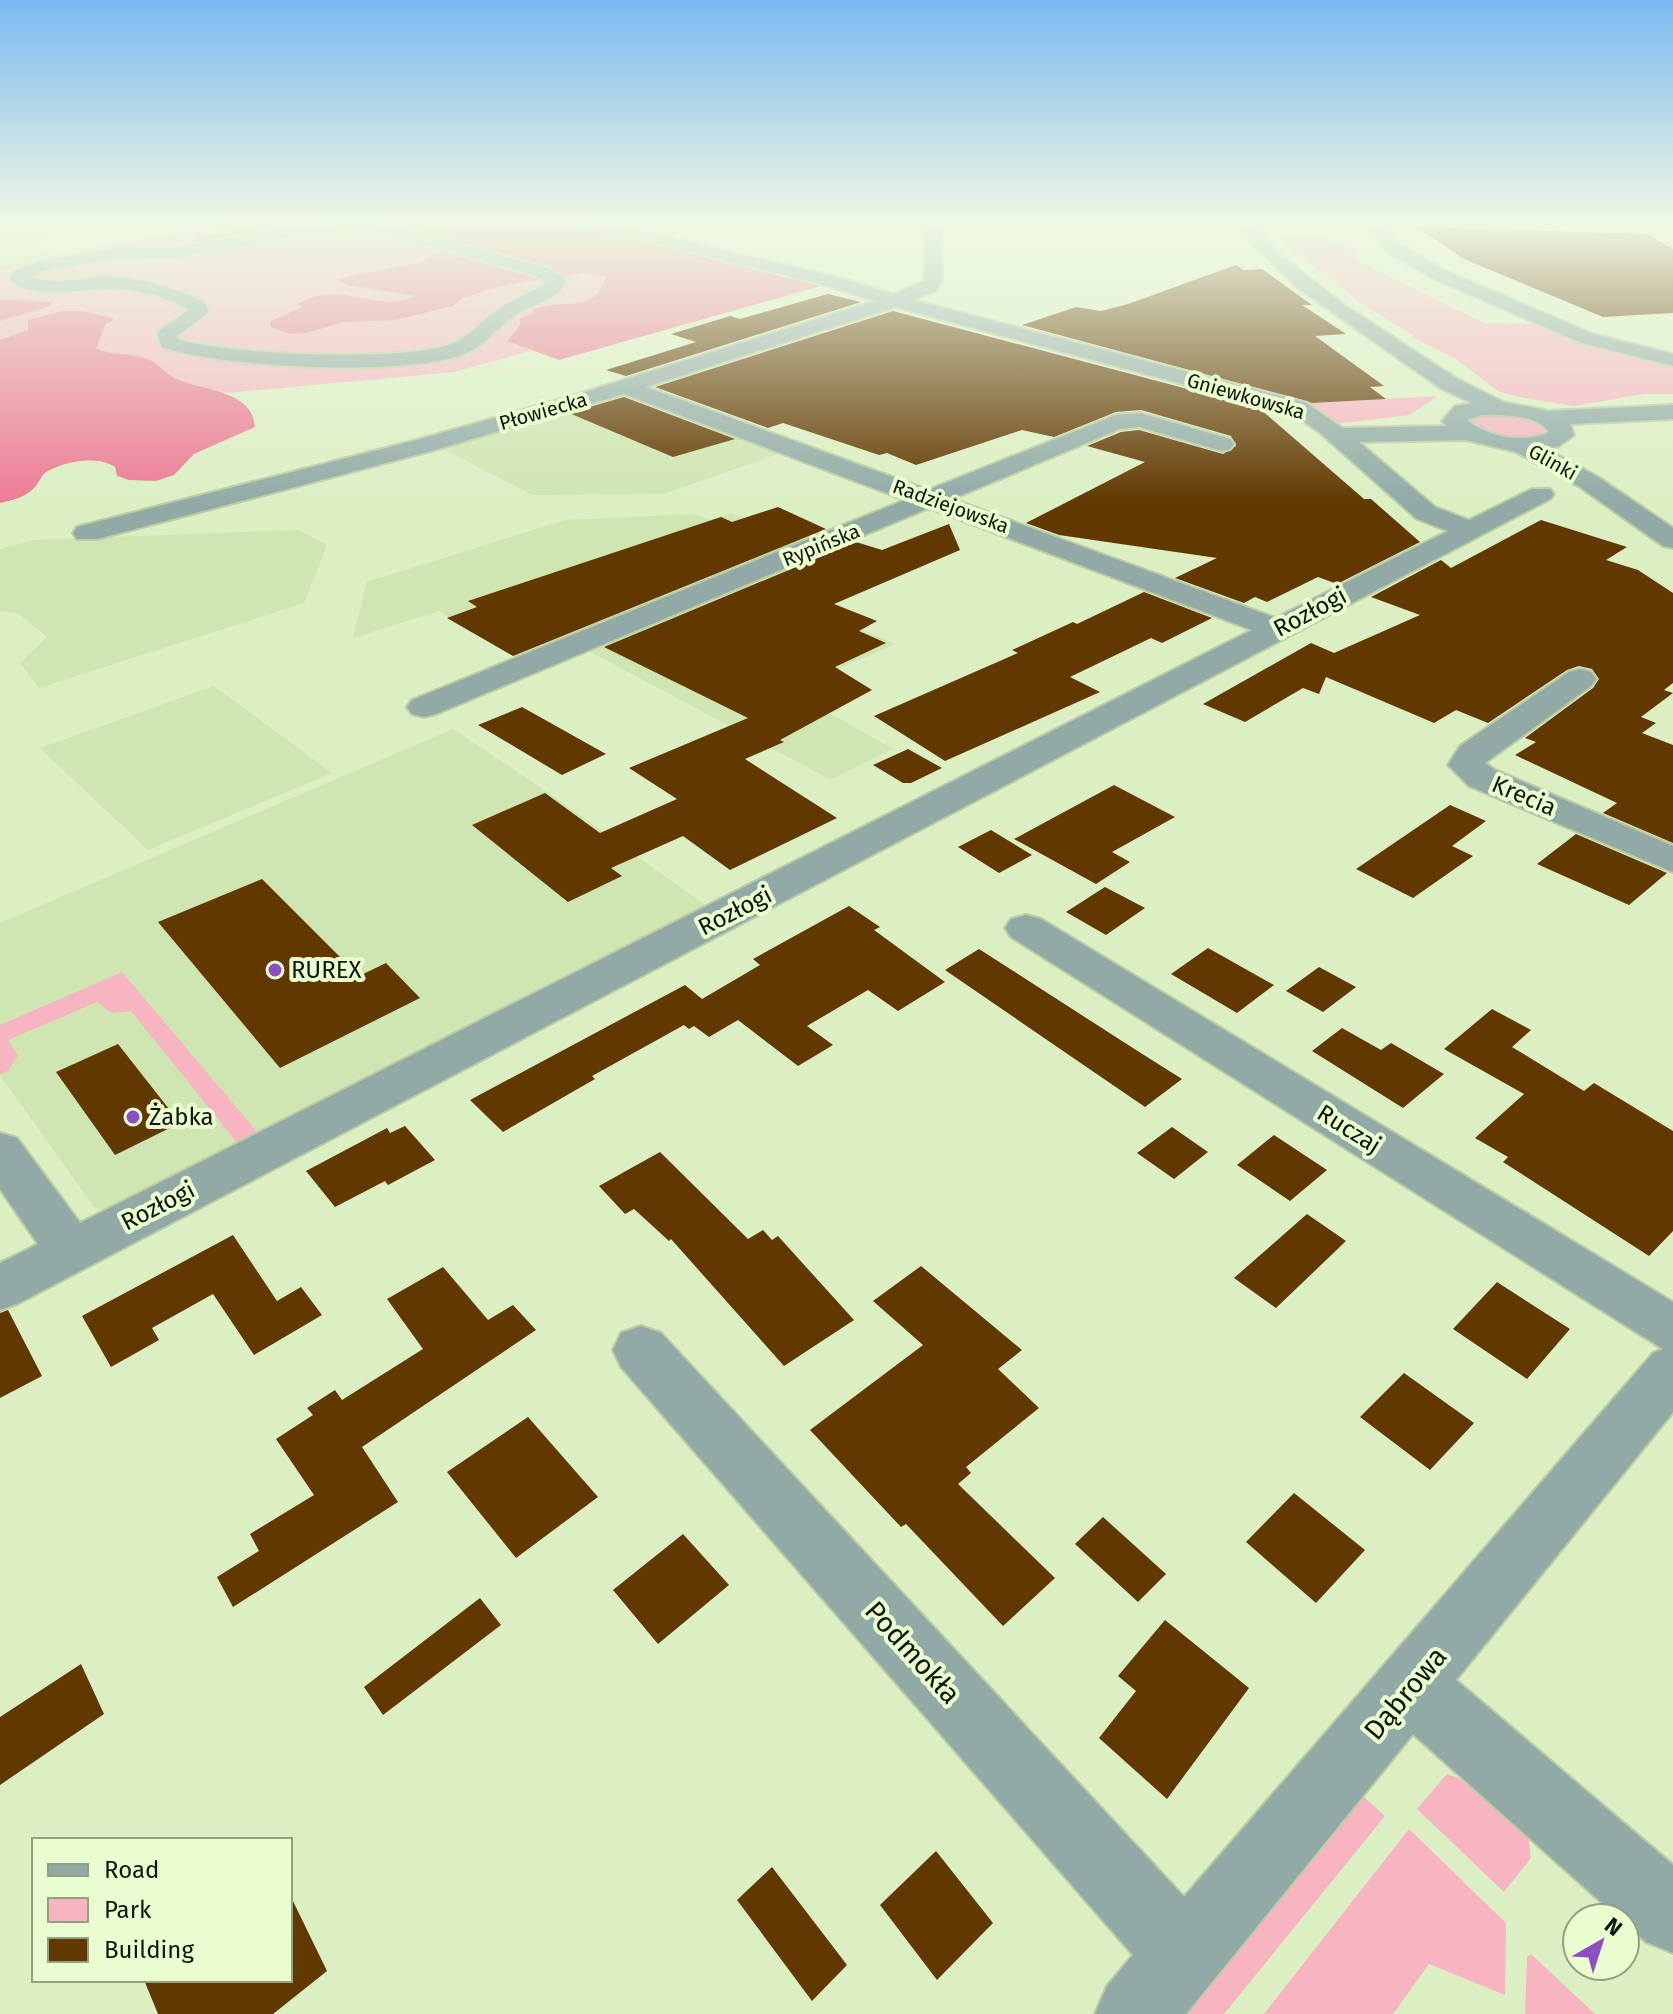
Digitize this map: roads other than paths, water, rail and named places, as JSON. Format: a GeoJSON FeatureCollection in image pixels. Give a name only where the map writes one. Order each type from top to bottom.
{"type":"FeatureCollection","features":[{"type":"Feature","properties":{"kind":"street"},"geometry":{"type":"LineString","coordinates":[[193,316],[167,334],[169,343],[178,349],[223,355],[380,360],[420,358],[454,351],[471,342],[502,316]]}},
{"type":"Feature","properties":{"kind":"street","name":"Płowiecka"},"geometry":{"type":"LineString","coordinates":[[87,533],[422,446],[580,401],[846,316]]}},
{"type":"Feature","properties":{"kind":"street","name":"Gniewkowska"},"geometry":{"type":"LineString","coordinates":[[957,316],[1290,405],[1310,413],[1337,435]]}},
{"type":"Feature","properties":{"kind":"street"},"geometry":{"type":"LineString","coordinates":[[1349,316],[1448,383],[1469,391],[1497,408],[1552,429],[1673,422]]}},
{"type":"Feature","properties":{"kind":"street"},"geometry":{"type":"LineString","coordinates":[[1535,316],[1586,338],[1673,360]]}},
{"type":"Feature","properties":{"kind":"street"},"geometry":{"type":"LineString","coordinates":[[1448,383],[1465,421],[1518,443],[1552,429],[1673,412]]}},
{"type":"Feature","properties":{"kind":"street","name":"Radziejowska"},"geometry":{"type":"LineString","coordinates":[[623,386],[1278,629]]}},
{"type":"Feature","properties":{"kind":"street"},"geometry":{"type":"LineString","coordinates":[[1337,435],[1390,432],[1465,421],[1497,408]]}},
{"type":"Feature","properties":{"kind":"street","name":"Rypińska"},"geometry":{"type":"LineString","coordinates":[[424,707],[1123,420],[1140,420],[1222,444]]}},
{"type":"Feature","properties":{"kind":"street","name":"Glinki"},"geometry":{"type":"LineString","coordinates":[[1552,429],[1589,482]]}},
{"type":"Feature","properties":{"kind":"street"},"geometry":{"type":"LineString","coordinates":[[1337,435],[1426,513],[1468,529]]}},
{"type":"Feature","properties":{"kind":"street","name":"Glinki"},"geometry":{"type":"LineString","coordinates":[[1518,443],[1589,482],[1673,540]]}},
{"type":"Feature","properties":{"kind":"street","name":"Rozłogi"},"geometry":{"type":"LineString","coordinates":[[0,1288],[1541,494]]}},
{"type":"Feature","properties":{"kind":"street","name":"Krecia"},"geometry":{"type":"LineString","coordinates":[[1580,679],[1472,753],[1466,765],[1482,778],[1673,860]]}},
{"type":"Feature","properties":{"kind":"street","name":"Ruczaj"},"geometry":{"type":"LineString","coordinates":[[1026,928],[1673,1330]]}},
{"type":"Feature","properties":{"kind":"street"},"geometry":{"type":"LineString","coordinates":[[0,1151],[71,1251]]}},
{"type":"Feature","properties":{"kind":"street","name":"Podmokła"},"geometry":{"type":"LineString","coordinates":[[641,1350],[1185,1955]]}},
{"type":"Feature","properties":{"kind":"street","name":"Dąbrowa"},"geometry":{"type":"LineString","coordinates":[[1135,2014],[1673,1370]]}},
{"type":"Feature","properties":{"kind":"street"},"geometry":{"type":"LineString","coordinates":[[1411,1687],[1673,1915]]}},
{"type":"Feature","properties":{"kind":"place","name":"RUREX"},"geometry":{"type":"Point","coordinates":[275,970]}},
{"type":"Feature","properties":{"kind":"place","name":"Żabka"},"geometry":{"type":"Point","coordinates":[133,1117]}}]}
